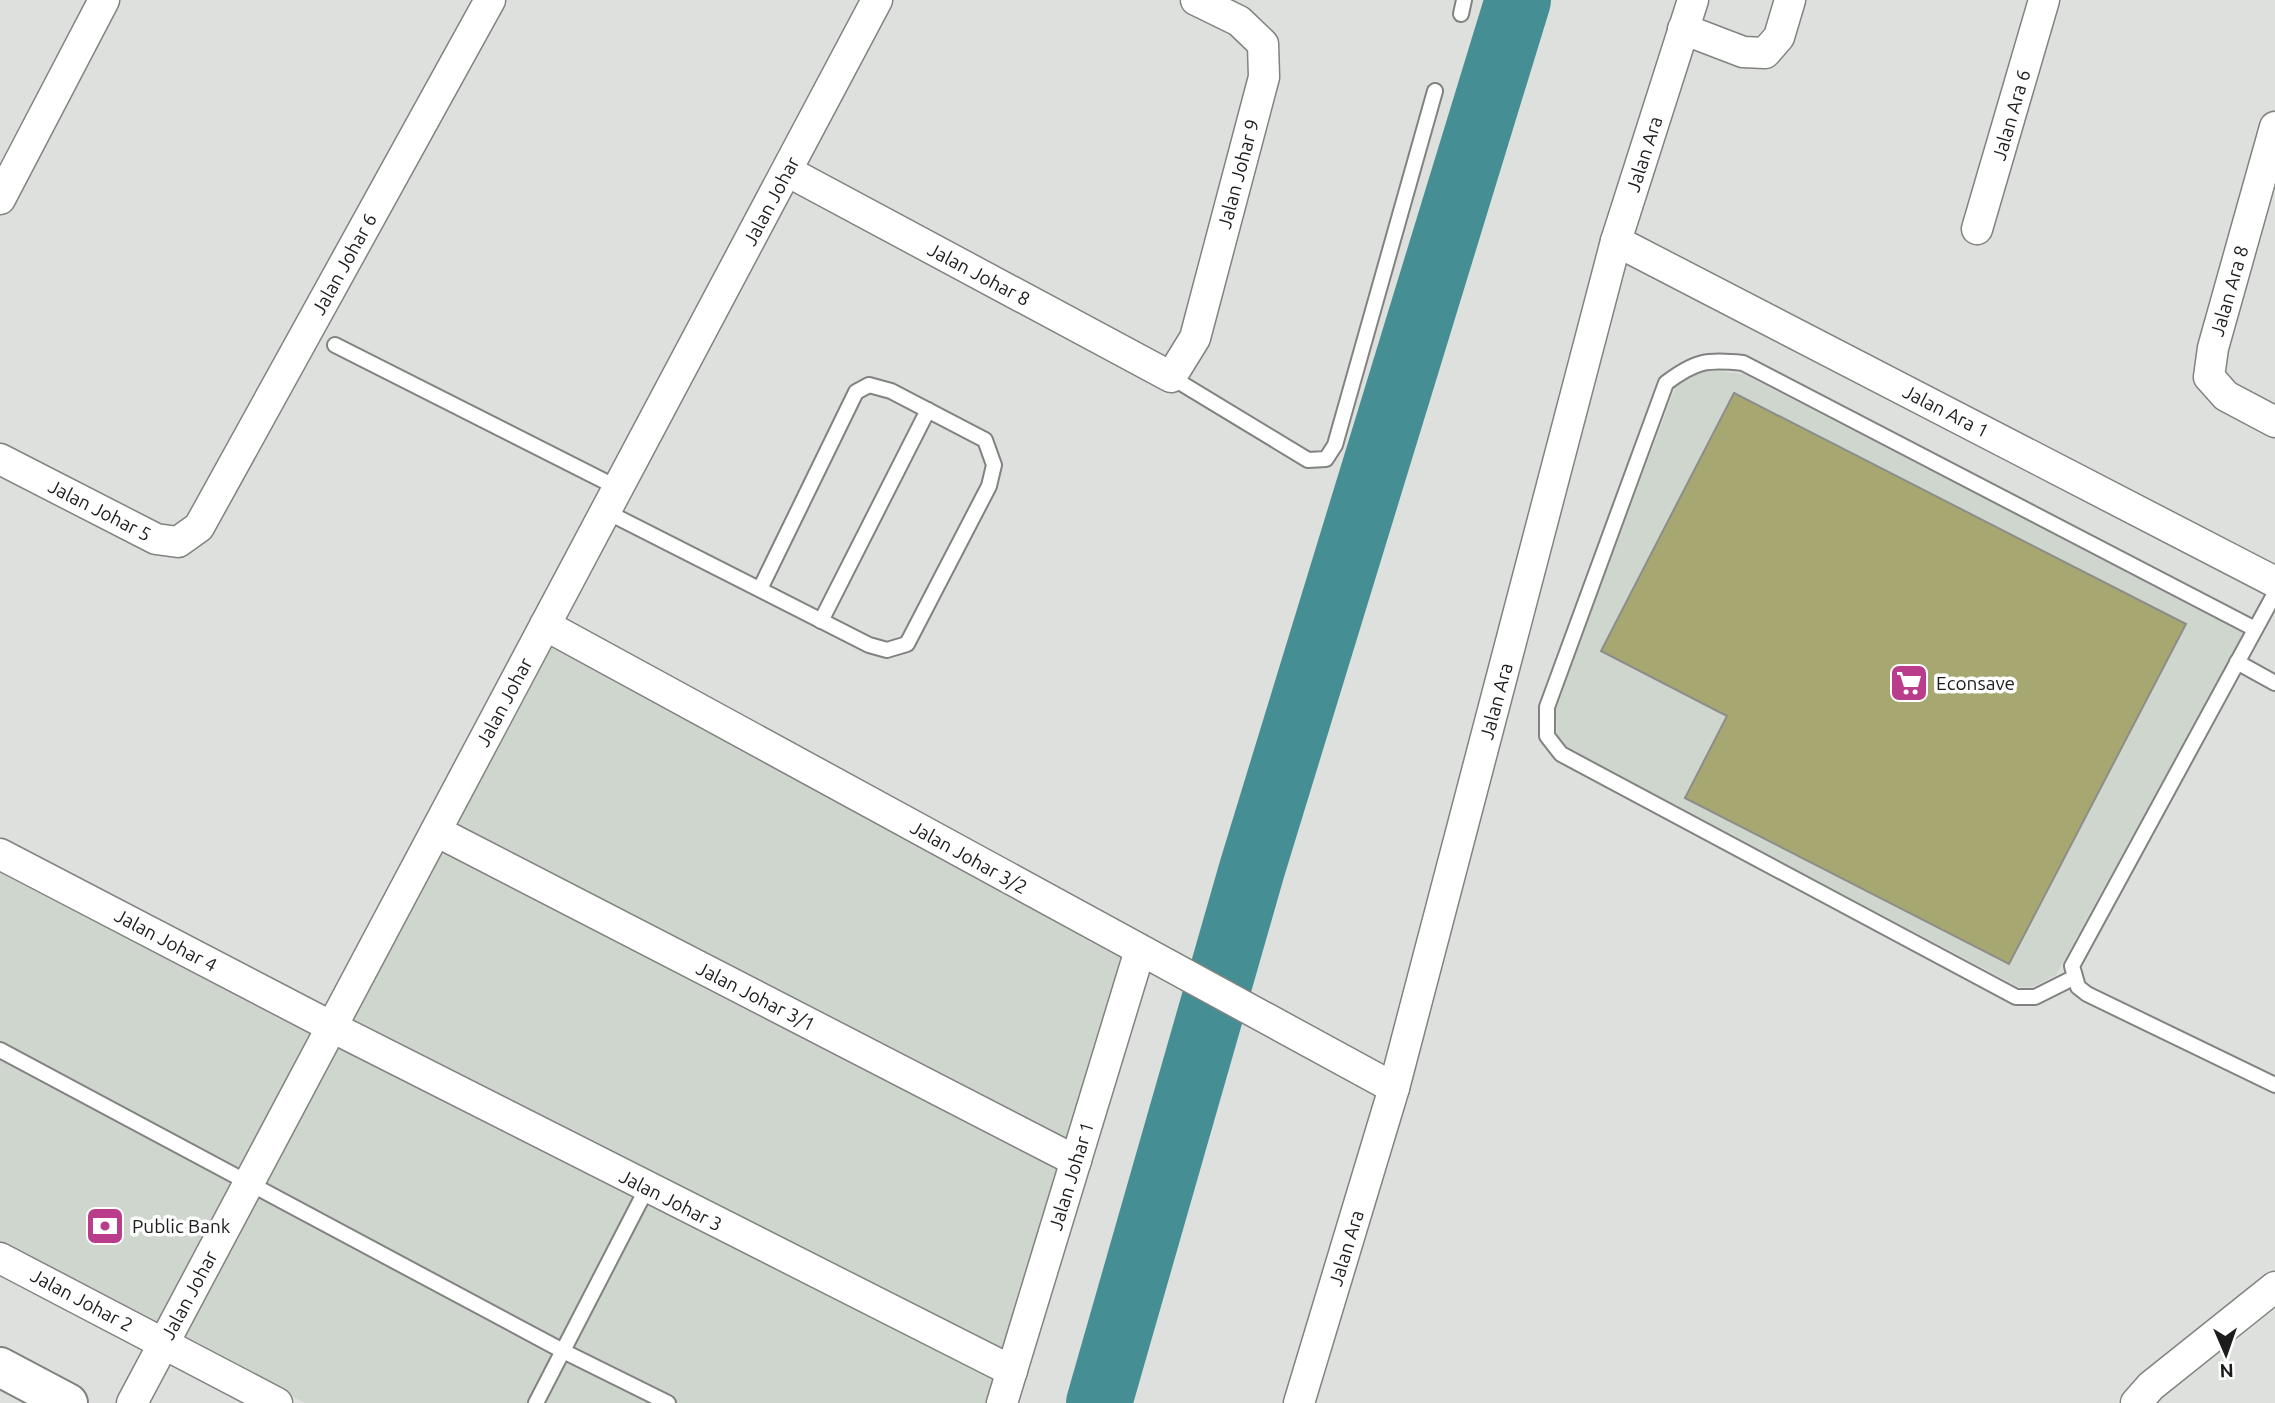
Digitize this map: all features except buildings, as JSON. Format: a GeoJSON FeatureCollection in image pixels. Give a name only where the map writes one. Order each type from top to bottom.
{"type":"FeatureCollection","features":[{"type":"Feature","properties":{"kind":"main road"},"geometry":{"type":"LineString","coordinates":[[0,1367],[68,1403]]}},
{"type":"Feature","properties":{"kind":"street"},"geometry":{"type":"LineString","coordinates":[[0,199],[104,0]]}},
{"type":"Feature","properties":{"kind":"street","name":"Jalan Johar 6"},"geometry":{"type":"LineString","coordinates":[[199,527],[490,0]]}},
{"type":"Feature","properties":{"kind":"street","name":"Jalan Johar"},"geometry":{"type":"LineString","coordinates":[[132,1403],[877,0]]}},
{"type":"Feature","properties":{"kind":"street","name":"Jalan Johar 9"},"geometry":{"type":"LineString","coordinates":[[1171,377],[1195,338],[1264,77],[1263,44],[1239,21],[1196,0]]}},
{"type":"Feature","properties":{"kind":"street","name":"Jalan Ara"},"geometry":{"type":"LineString","coordinates":[[1299,1403],[1394,1088],[1616,240],[1693,0]]}},
{"type":"Feature","properties":{"kind":"street"},"geometry":{"type":"LineString","coordinates":[[1683,29],[1743,52],[1765,53],[1779,37],[1790,0]]}},
{"type":"Feature","properties":{"kind":"street","name":"Jalan Ara 6"},"geometry":{"type":"LineString","coordinates":[[1977,229],[2044,0]]}},
{"type":"Feature","properties":{"kind":"street","name":"Jalan Ara 8"},"geometry":{"type":"LineString","coordinates":[[2274,139],[2213,348],[2209,377],[2226,396],[2275,422]]}},
{"type":"Feature","properties":{"kind":"street","name":"Jalan Johar 8"},"geometry":{"type":"LineString","coordinates":[[787,171],[1171,377]]}},
{"type":"Feature","properties":{"kind":"street","name":"Jalan Ara 1"},"geometry":{"type":"LineString","coordinates":[[1616,240],[2275,582]]}},
{"type":"Feature","properties":{"kind":"street","name":"Jalan Johar 5"},"geometry":{"type":"LineString","coordinates":[[0,459],[156,539],[178,542],[199,527]]}},
{"type":"Feature","properties":{"kind":"street","name":"Jalan Johar 3/2"},"geometry":{"type":"LineString","coordinates":[[545,625],[1394,1088]]}},
{"type":"Feature","properties":{"kind":"street","name":"Jalan Johar 3/1"},"geometry":{"type":"LineString","coordinates":[[436,831],[1076,1161]]}},
{"type":"Feature","properties":{"kind":"street","name":"Jalan Johar 4"},"geometry":{"type":"LineString","coordinates":[[0,853],[332,1027]]}},
{"type":"Feature","properties":{"kind":"street","name":"Jalan Johar 1"},"geometry":{"type":"LineString","coordinates":[[1002,1403],[1140,950]]}},
{"type":"Feature","properties":{"kind":"street","name":"Jalan Johar 3"},"geometry":{"type":"LineString","coordinates":[[332,1027],[1012,1371]]}},
{"type":"Feature","properties":{"kind":"street","name":"Jalan Johar 2"},"geometry":{"type":"LineString","coordinates":[[0,1258],[164,1343]]}},
{"type":"Feature","properties":{"kind":"street"},"geometry":{"type":"LineString","coordinates":[[2136,1403],[2151,1386],[2275,1287]]}},
{"type":"Feature","properties":{"kind":"street"},"geometry":{"type":"LineString","coordinates":[[164,1343],[278,1403]]}},
{"type":"Feature","properties":{"kind":"lane"},"geometry":{"type":"LineString","coordinates":[[1171,377],[1308,460],[1326,459],[1335,445],[1435,91]]}},
{"type":"Feature","properties":{"kind":"lane"},"geometry":{"type":"LineString","coordinates":[[335,345],[612,499],[760,589],[821,621],[887,650],[906,644],[989,486],[994,465],[985,440],[891,391],[869,386],[856,392],[760,589]]}},
{"type":"Feature","properties":{"kind":"lane"},"geometry":{"type":"LineString","coordinates":[[2073,978],[2035,997],[2015,997],[1561,754],[1548,736],[1547,707],[1666,383],[1686,368],[1709,359],[1742,363],[2255,629]]}},
{"type":"Feature","properties":{"kind":"lane"},"geometry":{"type":"LineString","coordinates":[[821,621],[928,410]]}},
{"type":"Feature","properties":{"kind":"lane"},"geometry":{"type":"LineString","coordinates":[[2275,593],[2075,956],[2073,978],[2087,994],[2275,1085]]}},
{"type":"Feature","properties":{"kind":"lane"},"geometry":{"type":"LineString","coordinates":[[2237,662],[2275,683]]}},
{"type":"Feature","properties":{"kind":"lane"},"geometry":{"type":"LineString","coordinates":[[0,1051],[563,1351],[668,1403]]}},
{"type":"Feature","properties":{"kind":"lane"},"geometry":{"type":"LineString","coordinates":[[536,1403],[647,1188]]}},
{"type":"Feature","properties":{"kind":"shaded area","name":"Econsave"},"geometry":{"type":"Polygon","coordinates":[[[1708,370],[1743,374],[2244,632],[2056,975],[2032,987],[2019,987],[1567,749],[1557,736],[1556,705],[1675,388],[1691,376],[1708,370]]]}},
{"type":"Feature","properties":{"kind":"shaded area"},"geometry":{"type":"Polygon","coordinates":[[[552,642],[1124,956],[987,1403],[305,1403],[0,1244],[0,868],[338,1045],[552,642]]]}},
{"type":"Feature","properties":{"kind":"waterway"},"geometry":{"type":"LineString","coordinates":[[1099,1403],[1252,869],[1518,0]]}},
{"type":"Feature","properties":{"kind":"place","name":"Econsave"},"geometry":{"type":"Point","coordinates":[1909,683]}},
{"type":"Feature","properties":{"kind":"place","name":"Public Bank"},"geometry":{"type":"Point","coordinates":[105,1226]}}]}
